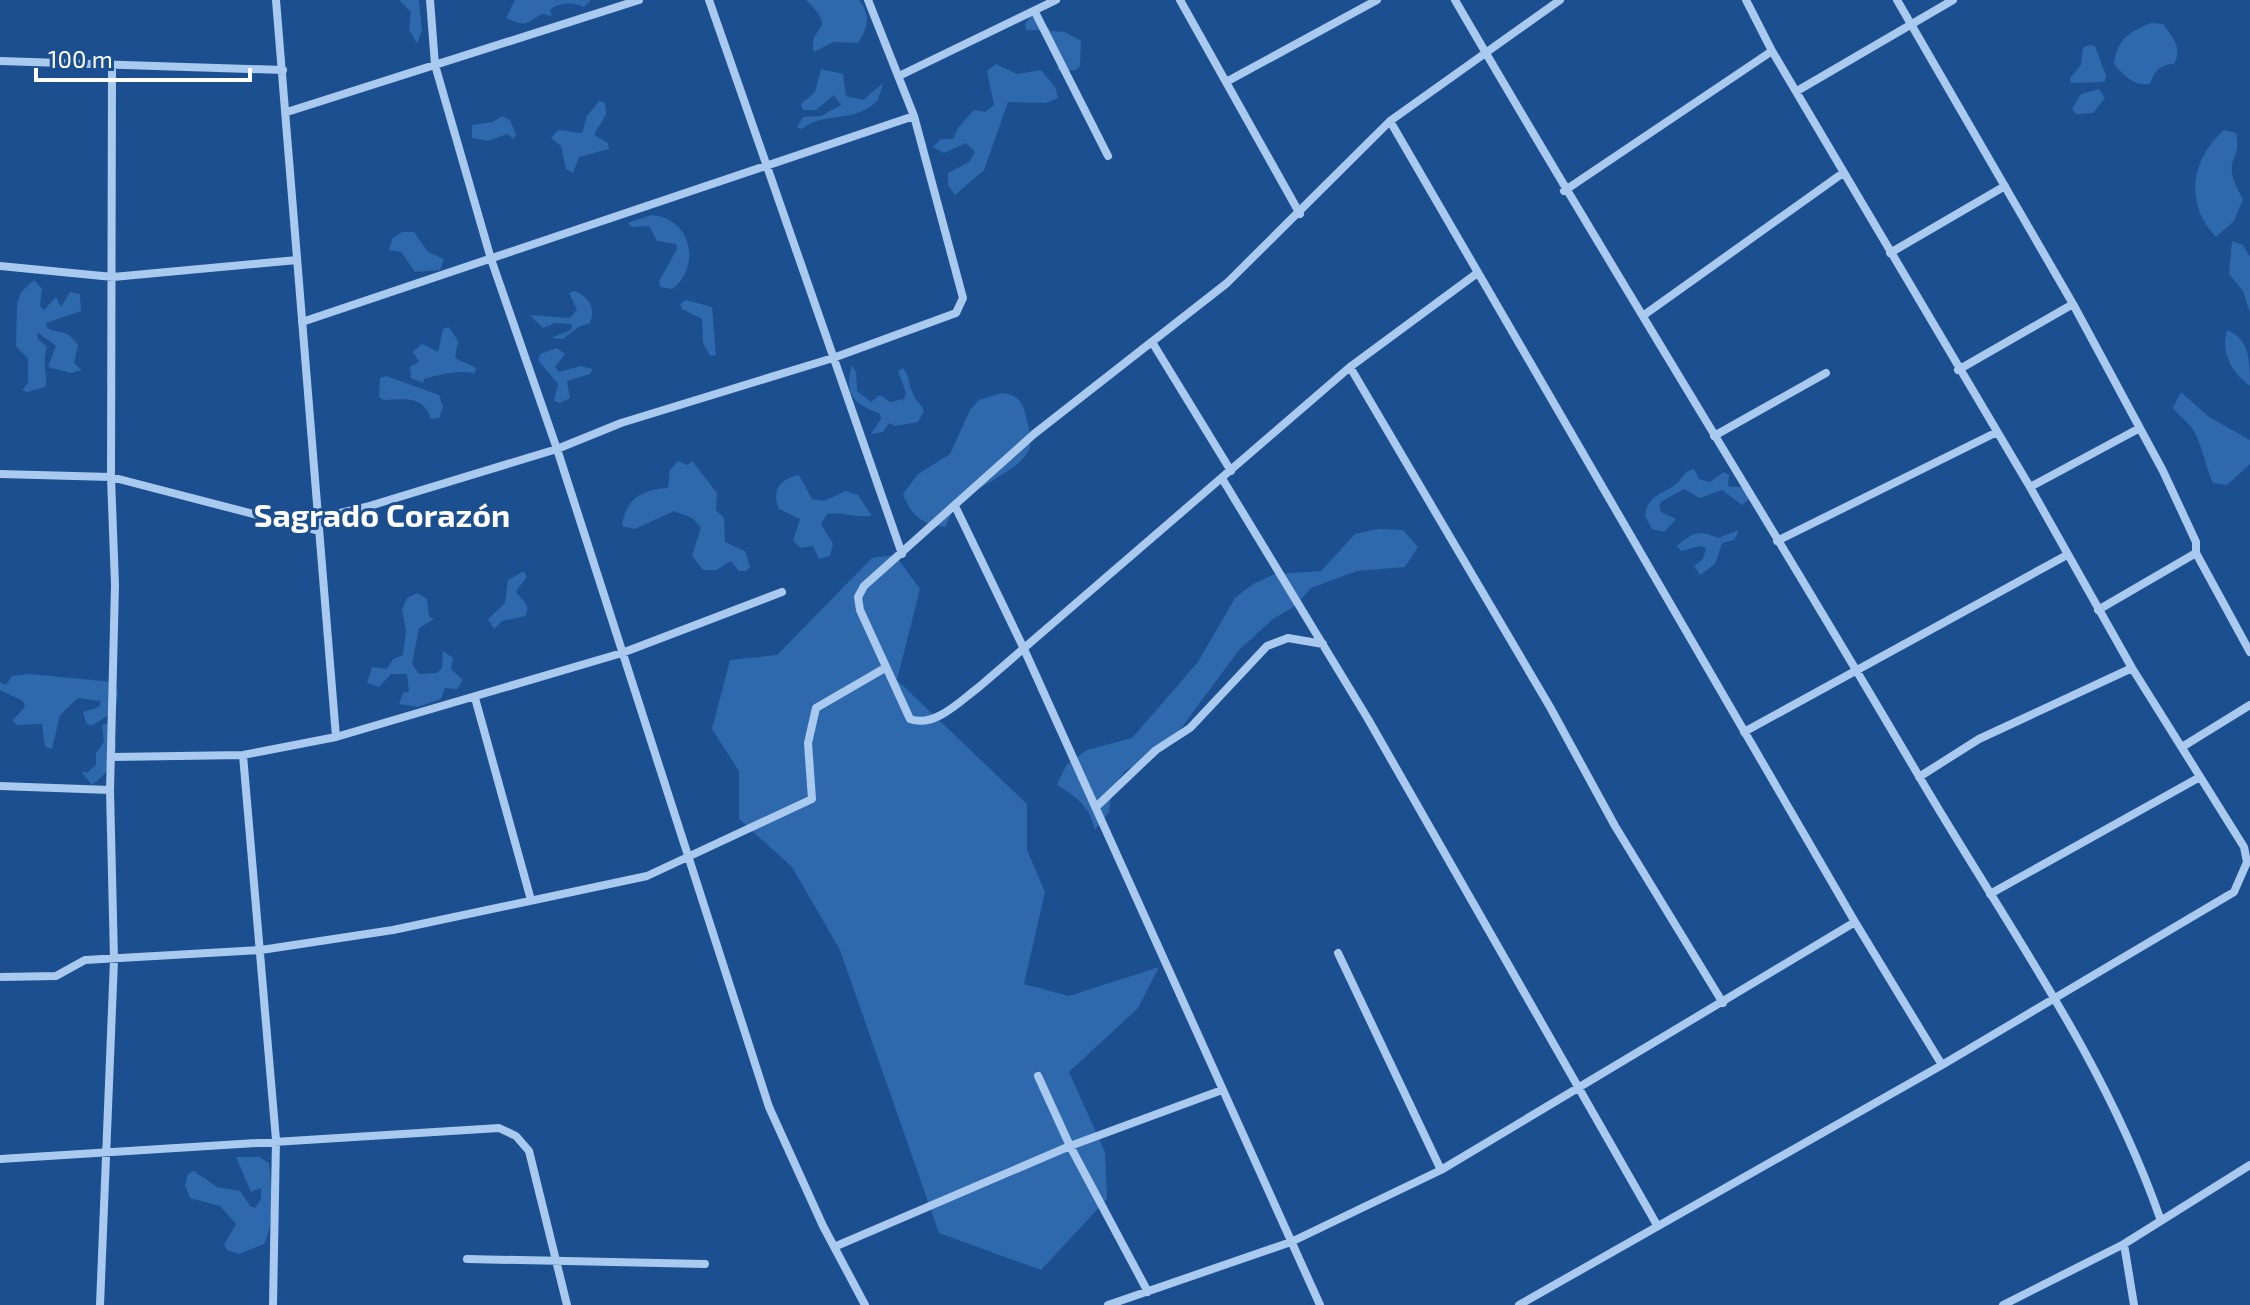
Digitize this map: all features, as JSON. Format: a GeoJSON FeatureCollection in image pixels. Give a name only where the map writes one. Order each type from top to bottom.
{"type":"FeatureCollection","features":[{"type":"Feature","properties":{"kind":"street"},"geometry":{"type":"LineString","coordinates":[[276,0],[336,737]]}},
{"type":"Feature","properties":{"kind":"street"},"geometry":{"type":"LineString","coordinates":[[430,0],[435,65],[491,259],[557,449],[769,1107],[834,1247],[865,1305]]}},
{"type":"Feature","properties":{"kind":"street"},"geometry":{"type":"LineString","coordinates":[[287,112],[639,0]]}},
{"type":"Feature","properties":{"kind":"street"},"geometry":{"type":"LineString","coordinates":[[709,0],[902,554]]}},
{"type":"Feature","properties":{"kind":"street"},"geometry":{"type":"LineString","coordinates":[[318,518],[366,507],[557,449],[631,420],[833,358],[945,318],[962,306],[914,116],[901,75],[868,0]]}},
{"type":"Feature","properties":{"kind":"street"},"geometry":{"type":"LineString","coordinates":[[901,75],[1056,0]]}},
{"type":"Feature","properties":{"kind":"street"},"geometry":{"type":"LineString","coordinates":[[1180,0],[1300,214]]}},
{"type":"Feature","properties":{"kind":"street"},"geometry":{"type":"LineString","coordinates":[[1226,82],[1377,0]]}},
{"type":"Feature","properties":{"kind":"street"},"geometry":{"type":"LineString","coordinates":[[1455,0],[1564,191],[1644,315],[1777,541],[1857,667],[1919,777],[2056,997],[2103,1084],[2160,1218]]}},
{"type":"Feature","properties":{"kind":"street"},"geometry":{"type":"LineString","coordinates":[[1476,274],[1350,367],[1223,480],[967,695],[932,720],[921,723],[910,719],[885,668],[858,597],[864,586],[1034,434],[1227,283],[1300,214],[1390,121],[1484,51],[1560,0]]}},
{"type":"Feature","properties":{"kind":"street"},"geometry":{"type":"LineString","coordinates":[[1519,1305],[1942,1065],[2234,892],[2247,862],[2244,847],[2132,668],[2030,487],[1995,433],[1772,51],[1746,0]]}},
{"type":"Feature","properties":{"kind":"street"},"geometry":{"type":"LineString","coordinates":[[1897,0],[2073,304],[2163,471],[2191,531],[2196,553],[2250,652]]}},
{"type":"Feature","properties":{"kind":"street"},"geometry":{"type":"LineString","coordinates":[[1797,91],[1953,0]]}},
{"type":"Feature","properties":{"kind":"street"},"geometry":{"type":"LineString","coordinates":[[1035,12],[1108,156]]}},
{"type":"Feature","properties":{"kind":"street"},"geometry":{"type":"LineString","coordinates":[[1564,191],[1772,51]]}},
{"type":"Feature","properties":{"kind":"street"},"geometry":{"type":"LineString","coordinates":[[0,61],[112,67],[283,70]]}},
{"type":"Feature","properties":{"kind":"street"},"geometry":{"type":"LineString","coordinates":[[100,1305],[114,960],[110,790],[115,585],[111,477],[112,67]]}},
{"type":"Feature","properties":{"kind":"street"},"geometry":{"type":"LineString","coordinates":[[302,322],[914,116]]}},
{"type":"Feature","properties":{"kind":"street"},"geometry":{"type":"LineString","coordinates":[[1390,121],[1476,274],[1942,1065]]}},
{"type":"Feature","properties":{"kind":"street"},"geometry":{"type":"LineString","coordinates":[[1644,315],[1843,173]]}},
{"type":"Feature","properties":{"kind":"street"},"geometry":{"type":"LineString","coordinates":[[1890,253],[2005,186]]}},
{"type":"Feature","properties":{"kind":"street"},"geometry":{"type":"LineString","coordinates":[[0,266],[113,277],[297,260]]}},
{"type":"Feature","properties":{"kind":"street"},"geometry":{"type":"LineString","coordinates":[[1958,370],[2073,304]]}},
{"type":"Feature","properties":{"kind":"street"},"geometry":{"type":"LineString","coordinates":[[1152,342],[1231,471]]}},
{"type":"Feature","properties":{"kind":"street"},"geometry":{"type":"LineString","coordinates":[[1350,367],[1550,707],[1615,826],[1723,1003]]}},
{"type":"Feature","properties":{"kind":"street"},"geometry":{"type":"LineString","coordinates":[[1714,436],[1826,373]]}},
{"type":"Feature","properties":{"kind":"street"},"geometry":{"type":"LineString","coordinates":[[2030,487],[2138,429]]}},
{"type":"Feature","properties":{"kind":"street"},"geometry":{"type":"LineString","coordinates":[[1777,541],[1995,433]]}},
{"type":"Feature","properties":{"kind":"street"},"geometry":{"type":"LineString","coordinates":[[0,474],[111,477],[319,531]]}},
{"type":"Feature","properties":{"kind":"street"},"geometry":{"type":"LineString","coordinates":[[1223,480],[1323,644],[1580,1086],[1657,1225]]}},
{"type":"Feature","properties":{"kind":"street"},"geometry":{"type":"LineString","coordinates":[[955,506],[1024,649],[1320,1305]]}},
{"type":"Feature","properties":{"kind":"street"},"geometry":{"type":"LineString","coordinates":[[2098,610],[2196,553]]}},
{"type":"Feature","properties":{"kind":"street"},"geometry":{"type":"LineString","coordinates":[[1744,732],[1857,667],[1979,606],[2067,555]]}},
{"type":"Feature","properties":{"kind":"street"},"geometry":{"type":"LineString","coordinates":[[112,757],[243,755],[336,737],[622,653],[782,592]]}},
{"type":"Feature","properties":{"kind":"street"},"geometry":{"type":"LineString","coordinates":[[1096,807],[1130,779],[1156,750],[1190,728],[1267,646],[1288,638],[1323,644]]}},
{"type":"Feature","properties":{"kind":"street"},"geometry":{"type":"LineString","coordinates":[[0,977],[56,976],[80,962],[261,950],[393,930],[647,876],[687,854],[812,799],[808,743],[816,708],[885,668]]}},
{"type":"Feature","properties":{"kind":"street"},"geometry":{"type":"LineString","coordinates":[[1919,777],[1979,739],[2132,668]]}},
{"type":"Feature","properties":{"kind":"street"},"geometry":{"type":"LineString","coordinates":[[475,698],[531,900]]}},
{"type":"Feature","properties":{"kind":"street"},"geometry":{"type":"LineString","coordinates":[[2182,747],[2250,705]]}},
{"type":"Feature","properties":{"kind":"street"},"geometry":{"type":"LineString","coordinates":[[243,755],[276,1140],[273,1305]]}},
{"type":"Feature","properties":{"kind":"street"},"geometry":{"type":"LineString","coordinates":[[1990,894],[2200,777]]}},
{"type":"Feature","properties":{"kind":"street"},"geometry":{"type":"LineString","coordinates":[[0,786],[110,790]]}},
{"type":"Feature","properties":{"kind":"street"},"geometry":{"type":"LineString","coordinates":[[1108,1305],[1291,1242],[1441,1170],[1855,922]]}},
{"type":"Feature","properties":{"kind":"street"},"geometry":{"type":"LineString","coordinates":[[1338,953],[1441,1170]]}},
{"type":"Feature","properties":{"kind":"street"},"geometry":{"type":"LineString","coordinates":[[1038,1076],[1070,1146],[1148,1292]]}},
{"type":"Feature","properties":{"kind":"street"},"geometry":{"type":"LineString","coordinates":[[834,1247],[1070,1146],[1222,1090]]}},
{"type":"Feature","properties":{"kind":"street"},"geometry":{"type":"LineString","coordinates":[[0,1159],[499,1128],[516,1136],[529,1151],[567,1305]]}},
{"type":"Feature","properties":{"kind":"street"},"geometry":{"type":"LineString","coordinates":[[2003,1305],[2124,1244],[2160,1218],[2250,1165]]}},
{"type":"Feature","properties":{"kind":"street"},"geometry":{"type":"LineString","coordinates":[[2124,1244],[2134,1305]]}},
{"type":"Feature","properties":{"kind":"street"},"geometry":{"type":"LineString","coordinates":[[467,1259],[556,1264],[705,1264]]}},
{"type":"Feature","properties":{"kind":"shaded area"},"geometry":{"type":"Polygon","coordinates":[[[399,0],[419,0],[422,31],[417,43],[409,30],[411,12],[399,0]]]}},
{"type":"Feature","properties":{"kind":"shaded area"},"geometry":{"type":"Polygon","coordinates":[[[515,0],[591,0],[584,7],[558,5],[550,10],[552,16],[542,14],[522,24],[506,18],[515,0]]]}},
{"type":"Feature","properties":{"kind":"shaded area"},"geometry":{"type":"Polygon","coordinates":[[[806,0],[859,0],[867,22],[858,43],[833,42],[814,52],[813,43],[822,24],[821,18],[806,0]]]}},
{"type":"Feature","properties":{"kind":"shaded area"},"geometry":{"type":"Polygon","coordinates":[[[1031,15],[1037,15],[1051,31],[1065,32],[1081,41],[1080,66],[1076,70],[1058,71],[1056,46],[1039,30],[1026,30],[1025,24],[1031,15]]]}},
{"type":"Feature","properties":{"kind":"shaded area"},"geometry":{"type":"Polygon","coordinates":[[[2151,23],[2163,24],[2167,29],[2176,43],[2177,58],[2174,64],[2159,69],[2150,84],[2139,84],[2125,76],[2114,64],[2121,42],[2151,23]]]}},
{"type":"Feature","properties":{"kind":"shaded area"},"geometry":{"type":"Polygon","coordinates":[[[2095,46],[2106,76],[2105,82],[2071,83],[2070,78],[2081,65],[2083,48],[2095,46]]]}},
{"type":"Feature","properties":{"kind":"shaded area"},"geometry":{"type":"Polygon","coordinates":[[[996,64],[1017,74],[1041,70],[1055,87],[1058,98],[1046,103],[1008,102],[984,170],[955,195],[948,185],[948,173],[969,162],[975,152],[966,143],[944,153],[933,147],[941,139],[953,139],[958,128],[974,110],[985,112],[994,105],[987,71],[996,64]]]}},
{"type":"Feature","properties":{"kind":"shaded area"},"geometry":{"type":"Polygon","coordinates":[[[821,69],[843,74],[846,96],[863,100],[883,83],[878,100],[859,112],[820,120],[802,129],[797,127],[803,117],[821,116],[841,105],[834,95],[816,110],[803,110],[801,104],[815,92],[821,69]]]}},
{"type":"Feature","properties":{"kind":"shaded area"},"geometry":{"type":"Polygon","coordinates":[[[2099,89],[2105,98],[2093,113],[2076,114],[2072,109],[2081,94],[2099,89]]]}},
{"type":"Feature","properties":{"kind":"shaded area"},"geometry":{"type":"Polygon","coordinates":[[[599,101],[605,103],[606,114],[594,135],[608,143],[609,149],[579,157],[573,173],[566,169],[561,146],[551,138],[558,130],[582,133],[587,116],[599,101]]]}},
{"type":"Feature","properties":{"kind":"shaded area"},"geometry":{"type":"Polygon","coordinates":[[[502,116],[510,120],[516,134],[514,139],[507,134],[488,141],[472,138],[472,125],[493,122],[502,116]]]}},
{"type":"Feature","properties":{"kind":"shaded area"},"geometry":{"type":"Polygon","coordinates":[[[2224,130],[2236,133],[2237,151],[2232,175],[2243,199],[2234,221],[2216,237],[2199,210],[2196,182],[2204,154],[2224,130]]]}},
{"type":"Feature","properties":{"kind":"shaded area"},"geometry":{"type":"Polygon","coordinates":[[[651,215],[675,224],[688,244],[687,268],[672,289],[660,287],[659,281],[677,249],[676,244],[657,241],[649,226],[632,227],[628,223],[651,215]]]}},
{"type":"Feature","properties":{"kind":"shaded area"},"geometry":{"type":"Polygon","coordinates":[[[402,232],[414,232],[428,252],[444,259],[440,270],[415,272],[401,252],[389,250],[392,239],[402,232]]]}},
{"type":"Feature","properties":{"kind":"shaded area"},"geometry":{"type":"Polygon","coordinates":[[[2232,241],[2243,245],[2250,257],[2250,313],[2243,291],[2229,274],[2232,241]]]}},
{"type":"Feature","properties":{"kind":"shaded area"},"geometry":{"type":"Polygon","coordinates":[[[34,280],[42,289],[40,306],[44,310],[56,297],[61,307],[70,292],[80,294],[81,311],[46,323],[47,328],[74,339],[78,345],[74,363],[82,370],[71,373],[48,367],[56,346],[37,332],[38,339],[47,347],[46,383],[45,387],[27,392],[22,390],[28,383],[28,359],[16,346],[17,304],[21,292],[34,280]]]}},
{"type":"Feature","properties":{"kind":"shaded area"},"geometry":{"type":"Polygon","coordinates":[[[575,291],[590,304],[590,323],[578,327],[563,339],[551,338],[571,330],[572,324],[555,323],[543,328],[530,315],[570,318],[577,310],[569,293],[575,291]]]}},
{"type":"Feature","properties":{"kind":"shaded area"},"geometry":{"type":"Polygon","coordinates":[[[686,300],[712,307],[716,355],[710,356],[703,343],[702,319],[682,309],[680,304],[686,300]]]}},
{"type":"Feature","properties":{"kind":"shaded area"},"geometry":{"type":"Polygon","coordinates":[[[449,327],[458,341],[455,358],[476,368],[475,373],[443,374],[424,379],[423,383],[411,378],[410,367],[419,362],[413,352],[422,344],[438,352],[443,329],[449,327]]]}},
{"type":"Feature","properties":{"kind":"shaded area"},"geometry":{"type":"Polygon","coordinates":[[[2227,330],[2240,339],[2247,352],[2250,386],[2238,375],[2226,354],[2227,330]]]}},
{"type":"Feature","properties":{"kind":"shaded area"},"geometry":{"type":"Polygon","coordinates":[[[557,348],[565,354],[555,367],[559,372],[581,366],[593,369],[590,374],[567,381],[570,398],[560,403],[554,401],[558,384],[538,360],[540,354],[557,348]]]}},
{"type":"Feature","properties":{"kind":"shaded area"},"geometry":{"type":"Polygon","coordinates":[[[852,365],[856,372],[857,391],[871,402],[880,395],[890,402],[904,399],[906,393],[898,371],[903,368],[913,394],[924,411],[918,422],[895,426],[889,423],[883,432],[871,434],[881,419],[880,414],[858,402],[850,392],[852,365]]]}},
{"type":"Feature","properties":{"kind":"shaded area"},"geometry":{"type":"Polygon","coordinates":[[[386,376],[439,395],[443,407],[439,418],[431,419],[428,411],[418,402],[379,397],[380,378],[386,376]]]}},
{"type":"Feature","properties":{"kind":"shaded area"},"geometry":{"type":"Polygon","coordinates":[[[2181,392],[2209,417],[2250,440],[2250,464],[2227,485],[2213,483],[2195,434],[2173,408],[2181,392]]]}},
{"type":"Feature","properties":{"kind":"shaded area"},"geometry":{"type":"Polygon","coordinates":[[[1002,393],[1016,397],[1024,411],[1030,431],[1030,447],[1024,457],[961,502],[946,527],[919,518],[903,494],[918,474],[950,454],[970,410],[979,400],[1002,393]]]}},
{"type":"Feature","properties":{"kind":"shaded area"},"geometry":{"type":"Polygon","coordinates":[[[678,461],[687,465],[692,461],[717,493],[716,510],[724,518],[725,542],[745,551],[750,567],[746,571],[739,571],[731,561],[716,570],[703,570],[692,556],[701,527],[692,518],[674,511],[635,529],[622,526],[627,509],[637,497],[668,488],[670,470],[678,461]]]}},
{"type":"Feature","properties":{"kind":"shaded area"},"geometry":{"type":"Polygon","coordinates":[[[1694,469],[1699,479],[1710,482],[1724,472],[1729,475],[1728,486],[1747,488],[1751,497],[1742,505],[1722,490],[1700,498],[1684,489],[1662,501],[1659,506],[1661,512],[1676,519],[1664,532],[1652,529],[1645,516],[1649,504],[1694,469]]]}},
{"type":"Feature","properties":{"kind":"shaded area"},"geometry":{"type":"Polygon","coordinates":[[[799,475],[812,499],[824,501],[846,491],[858,495],[872,516],[827,514],[821,524],[833,544],[830,556],[819,559],[813,546],[801,548],[793,541],[800,519],[779,509],[776,496],[779,486],[799,475]]]}},
{"type":"Feature","properties":{"kind":"shaded area"},"geometry":{"type":"Polygon","coordinates":[[[1378,529],[1403,530],[1418,547],[1405,567],[1357,571],[1311,588],[1295,606],[1273,619],[1239,650],[1168,746],[1148,761],[1126,770],[1112,788],[1109,812],[1095,830],[1090,815],[1081,803],[1057,785],[1067,764],[1087,750],[1132,738],[1198,662],[1235,598],[1253,584],[1275,574],[1321,571],[1355,534],[1378,529]]]}},
{"type":"Feature","properties":{"kind":"shaded area"},"geometry":{"type":"Polygon","coordinates":[[[1739,530],[1734,540],[1722,543],[1715,564],[1700,575],[1694,566],[1703,559],[1706,548],[1700,546],[1681,551],[1677,546],[1697,534],[1718,538],[1739,530]]]}},
{"type":"Feature","properties":{"kind":"shaded area"},"geometry":{"type":"Polygon","coordinates":[[[895,555],[920,589],[897,680],[1027,804],[1027,850],[1045,892],[1024,984],[1069,996],[1159,967],[1138,1008],[1069,1072],[1105,1152],[1107,1199],[1041,1270],[939,1233],[840,950],[792,867],[739,819],[739,771],[712,729],[730,660],[777,655],[872,558],[895,555]]]}},
{"type":"Feature","properties":{"kind":"shaded area"},"geometry":{"type":"Polygon","coordinates":[[[524,571],[527,577],[516,591],[527,605],[525,616],[502,621],[494,629],[488,619],[505,603],[508,580],[524,571]]]}},
{"type":"Feature","properties":{"kind":"shaded area"},"geometry":{"type":"Polygon","coordinates":[[[417,593],[427,599],[429,617],[434,619],[419,628],[412,664],[419,674],[437,673],[442,668],[443,651],[453,658],[451,669],[463,680],[457,689],[445,688],[441,699],[418,707],[399,704],[403,693],[409,692],[407,674],[391,674],[379,687],[367,683],[372,667],[387,669],[393,659],[403,655],[406,631],[402,609],[407,598],[417,593]]]}},
{"type":"Feature","properties":{"kind":"shaded area"},"geometry":{"type":"Polygon","coordinates":[[[30,674],[113,682],[118,693],[115,711],[91,726],[86,723],[83,712],[99,707],[101,701],[78,698],[60,715],[52,749],[45,747],[42,724],[16,725],[13,720],[25,707],[23,701],[0,690],[0,682],[6,685],[12,676],[30,674]]]}},
{"type":"Feature","properties":{"kind":"shaded area"},"geometry":{"type":"Polygon","coordinates":[[[108,723],[116,742],[114,758],[106,772],[92,785],[81,771],[87,773],[96,765],[96,753],[104,742],[102,725],[108,723]]]}},
{"type":"Feature","properties":{"kind":"shaded area"},"geometry":{"type":"Polygon","coordinates":[[[236,1157],[259,1157],[269,1163],[272,1194],[270,1225],[264,1244],[239,1254],[227,1250],[224,1245],[236,1224],[220,1206],[190,1198],[185,1185],[188,1174],[194,1171],[217,1187],[240,1191],[250,1206],[255,1208],[261,1199],[261,1188],[251,1192],[236,1157]]]}},
{"type":"Feature","properties":{"kind":"district","name":"Sagrado Corazón"},"geometry":{"type":"Point","coordinates":[382,514]}}]}
